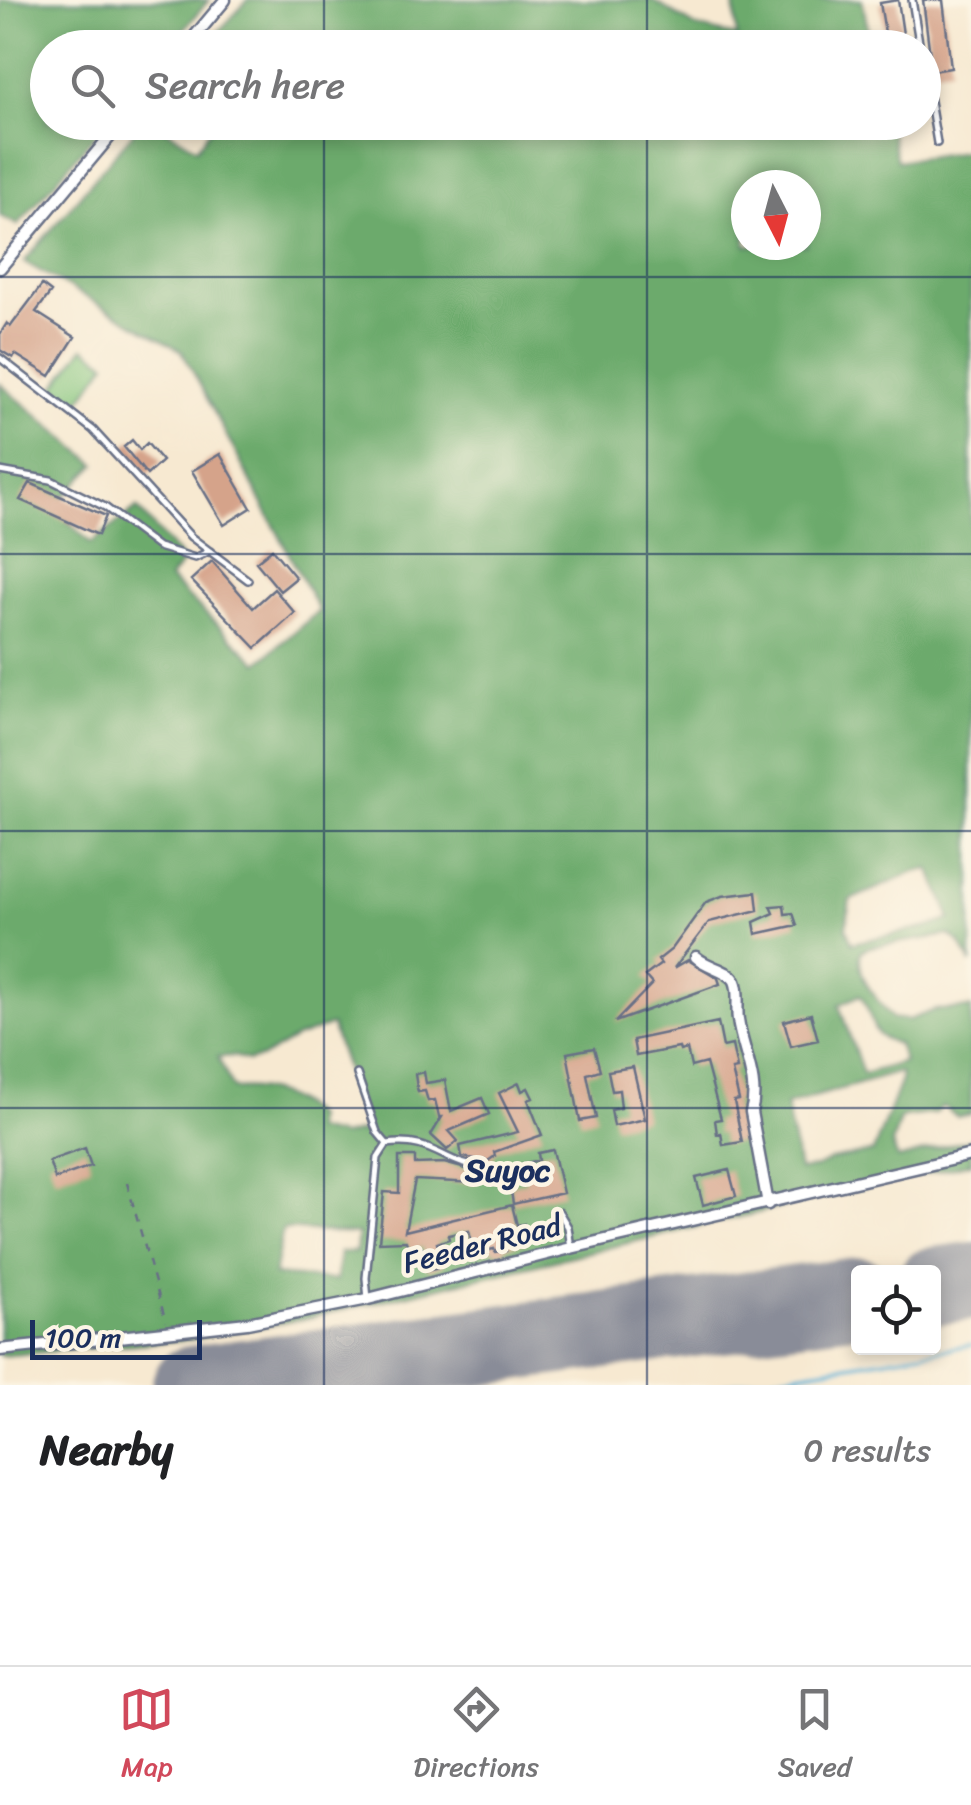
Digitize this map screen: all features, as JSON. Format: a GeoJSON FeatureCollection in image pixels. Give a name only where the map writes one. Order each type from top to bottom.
{"type":"FeatureCollection","features":[{"type":"Feature","properties":{"kind":"street"},"geometry":{"type":"LineString","coordinates":[[201,30],[226,0]]}},
{"type":"Feature","properties":{"kind":"street"},"geometry":{"type":"LineString","coordinates":[[0,268],[107,140]]}},
{"type":"Feature","properties":{"kind":"street"},"geometry":{"type":"LineString","coordinates":[[696,957],[736,982],[738,1021],[755,1099],[750,1112],[768,1204]]}},
{"type":"Feature","properties":{"kind":"street","name":"Feeder Road"},"geometry":{"type":"LineString","coordinates":[[0,1350],[231,1326],[368,1299],[971,1155]]}},
{"type":"Feature","properties":{"kind":"lane"},"geometry":{"type":"LineString","coordinates":[[912,0],[917,30]]}},
{"type":"Feature","properties":{"kind":"lane"},"geometry":{"type":"LineString","coordinates":[[0,358],[93,430],[192,537],[248,580]]}},
{"type":"Feature","properties":{"kind":"lane"},"geometry":{"type":"LineString","coordinates":[[0,471],[51,480],[104,507],[158,548],[195,558],[210,551]]}},
{"type":"Feature","properties":{"kind":"lane"},"geometry":{"type":"LineString","coordinates":[[357,1074],[377,1132],[387,1144]]}},
{"type":"Feature","properties":{"kind":"lane"},"geometry":{"type":"LineString","coordinates":[[387,1144],[419,1143],[463,1165],[486,1167]]}},
{"type":"Feature","properties":{"kind":"lane"},"geometry":{"type":"LineString","coordinates":[[368,1299],[366,1278],[378,1158],[387,1144]]}},
{"type":"Feature","properties":{"kind":"lane"},"geometry":{"type":"LineString","coordinates":[[559,1212],[568,1226],[571,1248]]}},
{"type":"Feature","properties":{"kind":"path"},"geometry":{"type":"LineString","coordinates":[[128,1183],[166,1322]]}},
{"type":"Feature","properties":{"kind":"green space"},"geometry":{"type":"Polygon","coordinates":[[[0,0],[209,0],[183,30],[30,30],[30,140],[90,140],[18,225],[0,216],[0,0]]]}},
{"type":"Feature","properties":{"kind":"green space"},"geometry":{"type":"Polygon","coordinates":[[[248,0],[652,0],[696,27],[708,30],[220,30],[248,0]]]}},
{"type":"Feature","properties":{"kind":"green space"},"geometry":{"type":"Polygon","coordinates":[[[734,0],[862,0],[868,30],[736,30],[734,0]]]}},
{"type":"Feature","properties":{"kind":"green space"},"geometry":{"type":"Polygon","coordinates":[[[127,140],[184,140],[197,148],[203,140],[892,140],[897,161],[971,150],[971,964],[961,944],[950,935],[870,947],[861,951],[860,960],[869,987],[892,1018],[908,1020],[935,1010],[971,1008],[971,1114],[957,1117],[943,1106],[935,1113],[904,1117],[892,1144],[898,1159],[971,1139],[971,1163],[302,1319],[193,1339],[0,1356],[0,384],[96,464],[53,508],[91,543],[137,508],[184,561],[169,579],[258,663],[319,611],[182,351],[24,262],[127,140]],[[930,869],[850,900],[846,928],[852,943],[951,919],[930,869]],[[860,995],[839,1005],[863,1074],[904,1062],[898,1044],[875,1030],[860,995]],[[331,1025],[296,1038],[263,1057],[248,1061],[234,1056],[218,1057],[233,1089],[255,1089],[287,1098],[315,1117],[314,1130],[342,1136],[367,1130],[331,1025]],[[900,1072],[786,1105],[799,1170],[873,1152],[901,1080],[900,1072]],[[283,1229],[274,1275],[336,1280],[340,1252],[356,1252],[358,1234],[283,1229]]]}},
{"type":"Feature","properties":{"kind":"green space"},"geometry":{"type":"Polygon","coordinates":[[[84,347],[107,363],[79,402],[55,387],[84,347]]]}},
{"type":"Feature","properties":{"kind":"building"},"geometry":{"type":"Polygon","coordinates":[[[898,0],[902,30],[885,30],[880,3],[898,0]]]}},
{"type":"Feature","properties":{"kind":"building"},"geometry":{"type":"Polygon","coordinates":[[[923,0],[943,0],[951,68],[941,70],[941,30],[927,30],[923,0]]]}},
{"type":"Feature","properties":{"kind":"building"},"geometry":{"type":"Polygon","coordinates":[[[42,285],[51,292],[36,312],[75,337],[50,376],[15,354],[13,358],[0,350],[0,334],[7,323],[11,326],[42,285]]]}},
{"type":"Feature","properties":{"kind":"building"},"geometry":{"type":"Polygon","coordinates":[[[132,440],[140,450],[147,443],[162,461],[147,475],[124,447],[132,440]]]}},
{"type":"Feature","properties":{"kind":"building"},"geometry":{"type":"Polygon","coordinates":[[[220,454],[251,508],[224,525],[192,471],[220,454]]]}},
{"type":"Feature","properties":{"kind":"building"},"geometry":{"type":"Polygon","coordinates":[[[30,483],[106,516],[98,535],[20,500],[30,483]]]}},
{"type":"Feature","properties":{"kind":"building"},"geometry":{"type":"Polygon","coordinates":[[[272,549],[296,578],[280,591],[256,562],[272,549]]]}},
{"type":"Feature","properties":{"kind":"building"},"geometry":{"type":"Polygon","coordinates":[[[212,561],[253,608],[274,589],[295,613],[256,648],[191,580],[212,561]]]}},
{"type":"Feature","properties":{"kind":"building"},"geometry":{"type":"Polygon","coordinates":[[[756,892],[758,910],[709,922],[674,968],[688,960],[718,978],[720,984],[615,1022],[652,984],[645,976],[661,964],[658,960],[672,949],[706,902],[756,892]]]}},
{"type":"Feature","properties":{"kind":"building"},"geometry":{"type":"Polygon","coordinates":[[[784,905],[785,914],[793,913],[797,925],[756,934],[754,922],[774,913],[771,906],[784,905]]]}},
{"type":"Feature","properties":{"kind":"building"},"geometry":{"type":"Polygon","coordinates":[[[811,1014],[818,1040],[791,1046],[784,1021],[811,1014]]]}},
{"type":"Feature","properties":{"kind":"building"},"geometry":{"type":"Polygon","coordinates":[[[718,1022],[723,1047],[732,1045],[737,1069],[732,1070],[739,1100],[734,1101],[742,1142],[723,1145],[721,1133],[717,1134],[715,1120],[721,1119],[706,1063],[691,1067],[687,1049],[679,1048],[636,1056],[633,1040],[718,1022]]]}},
{"type":"Feature","properties":{"kind":"building"},"geometry":{"type":"Polygon","coordinates":[[[594,1048],[600,1070],[587,1074],[596,1118],[580,1121],[567,1053],[594,1048]]]}},
{"type":"Feature","properties":{"kind":"building"},"geometry":{"type":"Polygon","coordinates":[[[633,1067],[645,1119],[614,1126],[611,1110],[621,1108],[619,1090],[612,1091],[608,1071],[633,1067]]]}},
{"type":"Feature","properties":{"kind":"building"},"geometry":{"type":"Polygon","coordinates":[[[424,1072],[426,1083],[445,1080],[451,1111],[482,1098],[489,1114],[449,1131],[458,1141],[447,1150],[431,1135],[442,1117],[435,1100],[428,1101],[425,1091],[418,1092],[415,1074],[424,1072]]]}},
{"type":"Feature","properties":{"kind":"building"},"geometry":{"type":"Polygon","coordinates":[[[519,1083],[522,1091],[528,1088],[533,1098],[528,1100],[542,1135],[494,1152],[495,1156],[488,1161],[462,1157],[460,1146],[518,1132],[499,1093],[519,1083]]]}},
{"type":"Feature","properties":{"kind":"building"},"geometry":{"type":"Polygon","coordinates":[[[85,1148],[91,1166],[55,1179],[49,1161],[85,1148]]]}},
{"type":"Feature","properties":{"kind":"building"},"geometry":{"type":"Polygon","coordinates":[[[553,1150],[563,1193],[513,1204],[510,1185],[526,1182],[522,1164],[539,1160],[538,1153],[553,1150]]]}},
{"type":"Feature","properties":{"kind":"building"},"geometry":{"type":"Polygon","coordinates":[[[399,1157],[415,1157],[415,1164],[444,1163],[481,1173],[476,1183],[415,1180],[405,1231],[512,1205],[517,1225],[524,1224],[528,1242],[505,1247],[506,1251],[474,1253],[469,1231],[448,1235],[449,1239],[437,1243],[443,1266],[427,1270],[422,1247],[409,1251],[406,1241],[379,1242],[384,1192],[399,1193],[399,1157]]]}},
{"type":"Feature","properties":{"kind":"building"},"geometry":{"type":"Polygon","coordinates":[[[729,1170],[736,1196],[703,1205],[696,1178],[729,1170]]]}},
{"type":"Feature","properties":{"kind":"waterway"},"geometry":{"type":"LineString","coordinates":[[726,1385],[971,1345]]}},
{"type":"Feature","properties":{"kind":"runway"},"geometry":{"type":"LineString","coordinates":[[941,1285],[971,1281]]}},
{"type":"Feature","properties":{"kind":"runway"},"geometry":{"type":"LineString","coordinates":[[191,1385],[851,1297]]}},
{"type":"Feature","properties":{"kind":"district","name":"Suyoc"},"geometry":{"type":"Point","coordinates":[508,1170]}}]}
